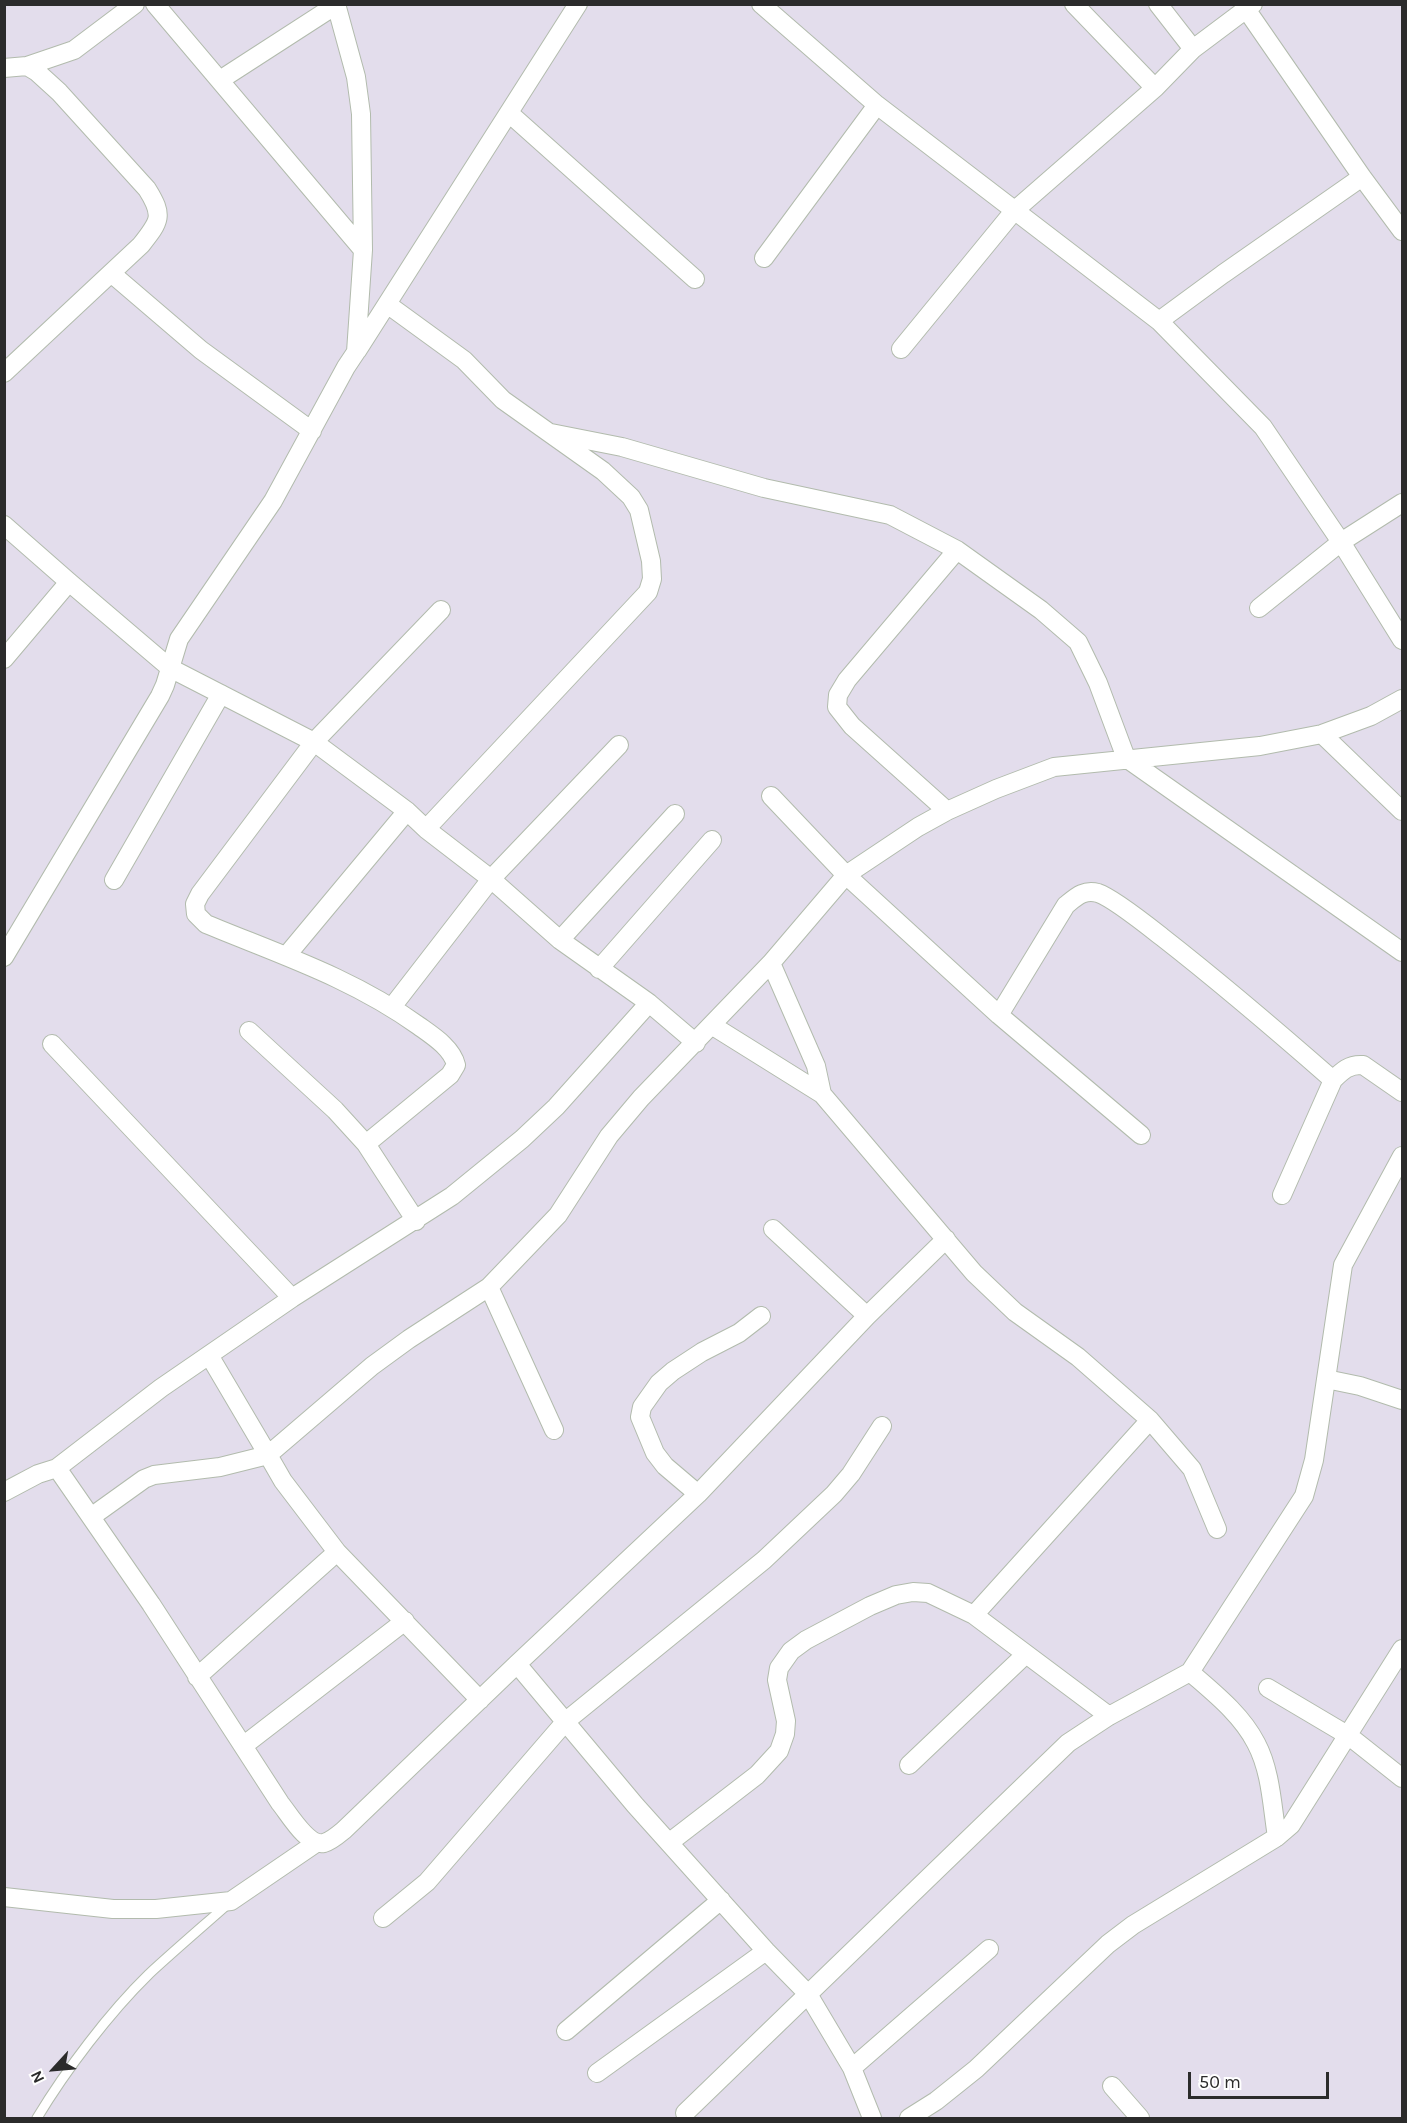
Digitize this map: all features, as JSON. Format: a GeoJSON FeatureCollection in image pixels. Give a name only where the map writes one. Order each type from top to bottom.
{"type":"FeatureCollection","features":[{"type":"Feature","properties":{"kind":"street"},"geometry":{"type":"LineString","coordinates":[[4,68],[27,66],[74,50],[135,4]]}},
{"type":"Feature","properties":{"kind":"street"},"geometry":{"type":"LineString","coordinates":[[155,4],[363,250]]}},
{"type":"Feature","properties":{"kind":"street"},"geometry":{"type":"LineString","coordinates":[[8,944],[160,696],[179,639],[273,501],[346,368],[578,4]]}},
{"type":"Feature","properties":{"kind":"street"},"geometry":{"type":"LineString","coordinates":[[761,4],[877,105],[1159,321],[1263,427],[1341,542],[1402,640]]}},
{"type":"Feature","properties":{"kind":"street"},"geometry":{"type":"LineString","coordinates":[[1074,4],[1155,88]]}},
{"type":"Feature","properties":{"kind":"street"},"geometry":{"type":"LineString","coordinates":[[1158,4],[1193,49]]}},
{"type":"Feature","properties":{"kind":"street"},"geometry":{"type":"LineString","coordinates":[[220,80],[336,5],[356,77],[361,114],[363,250],[356,352]]}},
{"type":"Feature","properties":{"kind":"street"},"geometry":{"type":"LineString","coordinates":[[901,350],[1014,211],[1155,88],[1193,49],[1250,7],[1362,177],[1402,231]]}},
{"type":"Feature","properties":{"kind":"street"},"geometry":{"type":"LineString","coordinates":[[4,373],[141,245],[157,224],[159,216],[157,207],[147,189],[59,92],[27,66]]}},
{"type":"Feature","properties":{"kind":"street"},"geometry":{"type":"LineString","coordinates":[[764,258],[877,105]]}},
{"type":"Feature","properties":{"kind":"street"},"geometry":{"type":"LineString","coordinates":[[509,113],[695,279]]}},
{"type":"Feature","properties":{"kind":"street"},"geometry":{"type":"LineString","coordinates":[[1159,321],[1362,177]]}},
{"type":"Feature","properties":{"kind":"street"},"geometry":{"type":"LineString","coordinates":[[111,273],[201,350],[312,431]]}},
{"type":"Feature","properties":{"kind":"street"},"geometry":{"type":"LineString","coordinates":[[387,304],[464,360],[503,400],[609,475],[631,497],[639,510],[651,561],[652,579],[648,592],[426,829]]}},
{"type":"Feature","properties":{"kind":"street"},"geometry":{"type":"LineString","coordinates":[[552,433],[622,447],[764,488],[890,515],[957,550],[1041,610],[1078,642],[1098,683],[1126,758],[1402,952]]}},
{"type":"Feature","properties":{"kind":"street"},"geometry":{"type":"LineString","coordinates":[[1259,608],[1341,542],[1402,502]]}},
{"type":"Feature","properties":{"kind":"street"},"geometry":{"type":"LineString","coordinates":[[4,525],[170,668],[314,742],[407,811],[426,829],[491,879],[560,940],[649,1003],[696,1043]]}},
{"type":"Feature","properties":{"kind":"street"},"geometry":{"type":"LineString","coordinates":[[947,811],[852,726],[837,707],[838,695],[847,680],[957,550]]}},
{"type":"Feature","properties":{"kind":"street"},"geometry":{"type":"LineString","coordinates":[[4,659],[69,582]]}},
{"type":"Feature","properties":{"kind":"street"},"geometry":{"type":"LineString","coordinates":[[366,1144],[450,1075],[456,1065],[453,1056],[433,1036],[392,1006],[367,992],[287,956],[206,924],[195,910],[200,894],[314,742],[441,610]]}},
{"type":"Feature","properties":{"kind":"street"},"geometry":{"type":"LineString","coordinates":[[114,880],[221,694]]}},
{"type":"Feature","properties":{"kind":"street"},"geometry":{"type":"LineString","coordinates":[[91,1517],[144,1479],[154,1475],[220,1467],[268,1455],[372,1366],[489,1287],[558,1215],[609,1136],[771,963],[846,875],[918,828],[947,811],[996,789],[1054,767],[1260,746],[1322,734],[1371,716],[1402,699]]}},
{"type":"Feature","properties":{"kind":"street"},"geometry":{"type":"LineString","coordinates":[[1322,734],[1402,811]]}},
{"type":"Feature","properties":{"kind":"street"},"geometry":{"type":"LineString","coordinates":[[392,1006],[491,879],[620,745]]}},
{"type":"Feature","properties":{"kind":"street"},"geometry":{"type":"LineString","coordinates":[[771,796],[846,875],[999,1014],[1142,1135]]}},
{"type":"Feature","properties":{"kind":"street"},"geometry":{"type":"LineString","coordinates":[[287,956],[407,811]]}},
{"type":"Feature","properties":{"kind":"street"},"geometry":{"type":"LineString","coordinates":[[560,940],[675,814]]}},
{"type":"Feature","properties":{"kind":"street"},"geometry":{"type":"LineString","coordinates":[[599,969],[712,840]]}},
{"type":"Feature","properties":{"kind":"street"},"geometry":{"type":"LineString","coordinates":[[999,1014],[1066,905],[1080,893],[1100,894],[1144,923],[1222,984],[1333,1080]]}},
{"type":"Feature","properties":{"kind":"street"},"geometry":{"type":"LineString","coordinates":[[771,963],[816,1066],[822,1094]]}},
{"type":"Feature","properties":{"kind":"street"},"geometry":{"type":"LineString","coordinates":[[4,1492],[38,1474],[57,1468],[161,1388],[292,1298],[452,1196],[531,1131],[556,1107],[649,1003]]}},
{"type":"Feature","properties":{"kind":"street"},"geometry":{"type":"LineString","coordinates":[[713,1026],[822,1094],[974,1273],[1015,1312],[1078,1357],[1150,1420],[1192,1468],[1217,1529]]}},
{"type":"Feature","properties":{"kind":"street"},"geometry":{"type":"LineString","coordinates":[[249,1031],[335,1110],[366,1144],[416,1221]]}},
{"type":"Feature","properties":{"kind":"street"},"geometry":{"type":"LineString","coordinates":[[52,1044],[292,1298]]}},
{"type":"Feature","properties":{"kind":"street"},"geometry":{"type":"LineString","coordinates":[[1282,1195],[1333,1080],[1350,1066],[1363,1065],[1402,1092]]}},
{"type":"Feature","properties":{"kind":"street"},"geometry":{"type":"LineString","coordinates":[[685,2113],[1068,1743],[1109,1716],[1190,1672],[1304,1496],[1314,1460],[1343,1265],[1402,1156]]}},
{"type":"Feature","properties":{"kind":"street"},"geometry":{"type":"LineString","coordinates":[[773,1229],[867,1316]]}},
{"type":"Feature","properties":{"kind":"street"},"geometry":{"type":"LineString","coordinates":[[4,1897],[113,1909],[156,1910],[231,1901],[316,1843],[324,1843],[344,1830],[698,1494],[867,1316],[946,1239]]}},
{"type":"Feature","properties":{"kind":"street"},"geometry":{"type":"LineString","coordinates":[[489,1287],[554,1430]]}},
{"type":"Feature","properties":{"kind":"street"},"geometry":{"type":"LineString","coordinates":[[698,1494],[665,1466],[655,1453],[640,1417],[642,1407],[659,1383],[673,1371],[702,1352],[739,1333],[762,1316]]}},
{"type":"Feature","properties":{"kind":"street"},"geometry":{"type":"LineString","coordinates":[[209,1355],[283,1481],[337,1552],[480,1700]]}},
{"type":"Feature","properties":{"kind":"street"},"geometry":{"type":"LineString","coordinates":[[1326,1379],[1360,1386],[1402,1400]]}},
{"type":"Feature","properties":{"kind":"street"},"geometry":{"type":"LineString","coordinates":[[974,1615],[1150,1420]]}},
{"type":"Feature","properties":{"kind":"street"},"geometry":{"type":"LineString","coordinates":[[383,1918],[427,1882],[566,1721],[764,1560],[834,1494],[852,1474],[882,1426]]}},
{"type":"Feature","properties":{"kind":"street"},"geometry":{"type":"LineString","coordinates":[[57,1468],[151,1604],[280,1803],[304,1834],[316,1843]]}},
{"type":"Feature","properties":{"kind":"street"},"geometry":{"type":"LineString","coordinates":[[197,1677],[337,1552]]}},
{"type":"Feature","properties":{"kind":"street"},"geometry":{"type":"LineString","coordinates":[[669,1842],[757,1774],[779,1751],[785,1734],[786,1721],[777,1680],[779,1668],[791,1651],[806,1640],[870,1606],[897,1595],[913,1592],[928,1593],[974,1615],[1109,1716]]}},
{"type":"Feature","properties":{"kind":"street"},"geometry":{"type":"LineString","coordinates":[[243,1746],[405,1621]]}},
{"type":"Feature","properties":{"kind":"street"},"geometry":{"type":"LineString","coordinates":[[909,2118],[936,2101],[976,2069],[1091,1960],[1133,1925],[1277,1837],[1291,1825],[1402,1649]]}},
{"type":"Feature","properties":{"kind":"street"},"geometry":{"type":"LineString","coordinates":[[909,1765],[1026,1654]]}},
{"type":"Feature","properties":{"kind":"street"},"geometry":{"type":"LineString","coordinates":[[517,1664],[635,1805],[766,1951],[808,1994],[852,2068],[872,2118]]}},
{"type":"Feature","properties":{"kind":"street"},"geometry":{"type":"LineString","coordinates":[[1190,1672],[1218,1696],[1246,1727],[1256,1743],[1266,1768],[1277,1837]]}},
{"type":"Feature","properties":{"kind":"street"},"geometry":{"type":"LineString","coordinates":[[1268,1688],[1349,1736],[1402,1778]]}},
{"type":"Feature","properties":{"kind":"street"},"geometry":{"type":"LineString","coordinates":[[566,2031],[721,1900]]}},
{"type":"Feature","properties":{"kind":"street"},"geometry":{"type":"LineString","coordinates":[[852,2068],[989,1949]]}},
{"type":"Feature","properties":{"kind":"street"},"geometry":{"type":"LineString","coordinates":[[597,2073],[766,1951]]}},
{"type":"Feature","properties":{"kind":"street"},"geometry":{"type":"LineString","coordinates":[[1112,2086],[1140,2118]]}},
{"type":"Feature","properties":{"kind":"lane"},"geometry":{"type":"LineString","coordinates":[[37,2118],[98,2032],[148,1976],[231,1901]]}}]}
